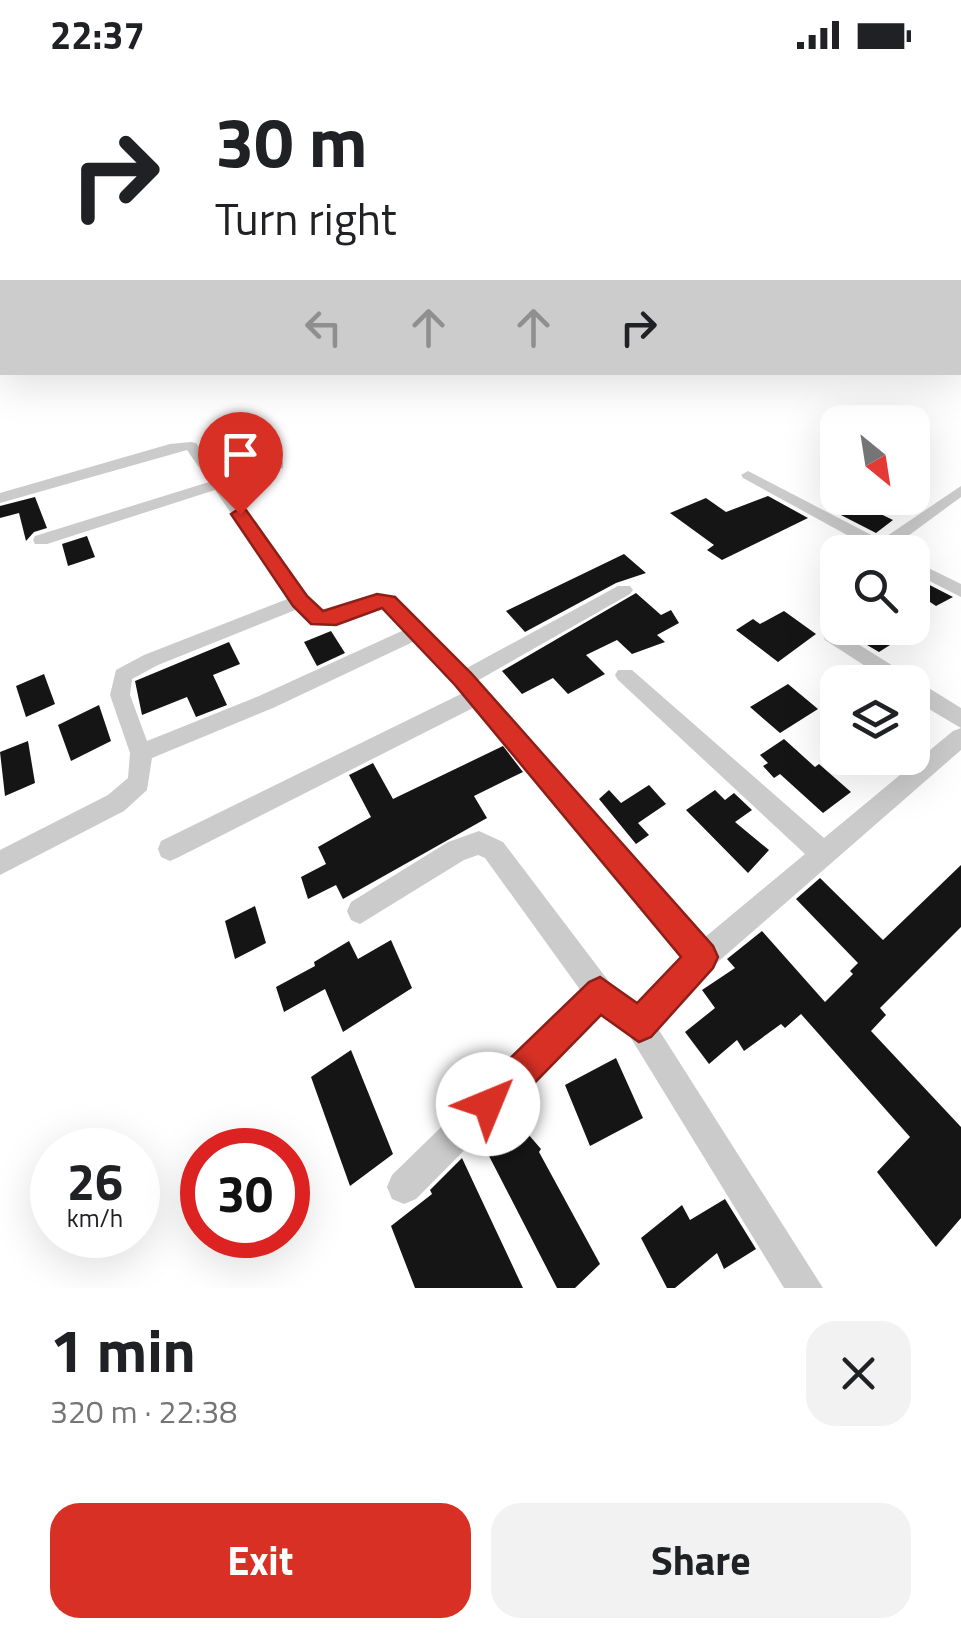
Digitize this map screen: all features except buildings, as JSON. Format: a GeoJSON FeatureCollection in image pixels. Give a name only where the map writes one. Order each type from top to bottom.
{"type":"FeatureCollection","features":[{"type":"Feature","properties":{"kind":"street"},"geometry":{"type":"LineString","coordinates":[[0,498],[183,446],[195,450],[312,615],[327,620],[383,600],[470,688],[702,957]]}},
{"type":"Feature","properties":{"kind":"street"},"geometry":{"type":"LineString","coordinates":[[41,540],[278,465]]}},
{"type":"Feature","properties":{"kind":"street"},"geometry":{"type":"LineString","coordinates":[[748,474],[858,535]]}},
{"type":"Feature","properties":{"kind":"street"},"geometry":{"type":"LineString","coordinates":[[904,535],[961,490]]}},
{"type":"Feature","properties":{"kind":"street"},"geometry":{"type":"LineString","coordinates":[[930,575],[961,591]]}},
{"type":"Feature","properties":{"kind":"street"},"geometry":{"type":"LineString","coordinates":[[170,849],[470,688],[624,590]]}},
{"type":"Feature","properties":{"kind":"street"},"geometry":{"type":"LineString","coordinates":[[0,863],[116,803],[139,783],[141,753],[120,696],[123,675],[150,660],[300,601]]}},
{"type":"Feature","properties":{"kind":"street"},"geometry":{"type":"LineString","coordinates":[[141,753],[418,632]]}},
{"type":"Feature","properties":{"kind":"street"},"geometry":{"type":"LineString","coordinates":[[847,645],[878,665]]}},
{"type":"Feature","properties":{"kind":"street"},"geometry":{"type":"LineString","coordinates":[[625,675],[822,852]]}},
{"type":"Feature","properties":{"kind":"street"},"geometry":{"type":"LineString","coordinates":[[930,699],[961,719]]}},
{"type":"Feature","properties":{"kind":"street"},"geometry":{"type":"LineString","coordinates":[[639,1025],[702,957],[961,737]]}},
{"type":"Feature","properties":{"kind":"street"},"geometry":{"type":"LineString","coordinates":[[360,910],[457,850],[478,843],[494,850],[600,993],[639,1025],[805,1288]]}},
{"type":"Feature","properties":{"kind":"street"},"geometry":{"type":"LineString","coordinates":[[404,1188],[600,993]]}},
{"type":"Feature","properties":{"kind":"route"},"geometry":{"type":"LineString","coordinates":[[240,514],[300,601],[318,619],[336,618],[377,601],[388,602],[463,679],[702,957],[639,1025],[600,993],[488,1104]]}}]}
